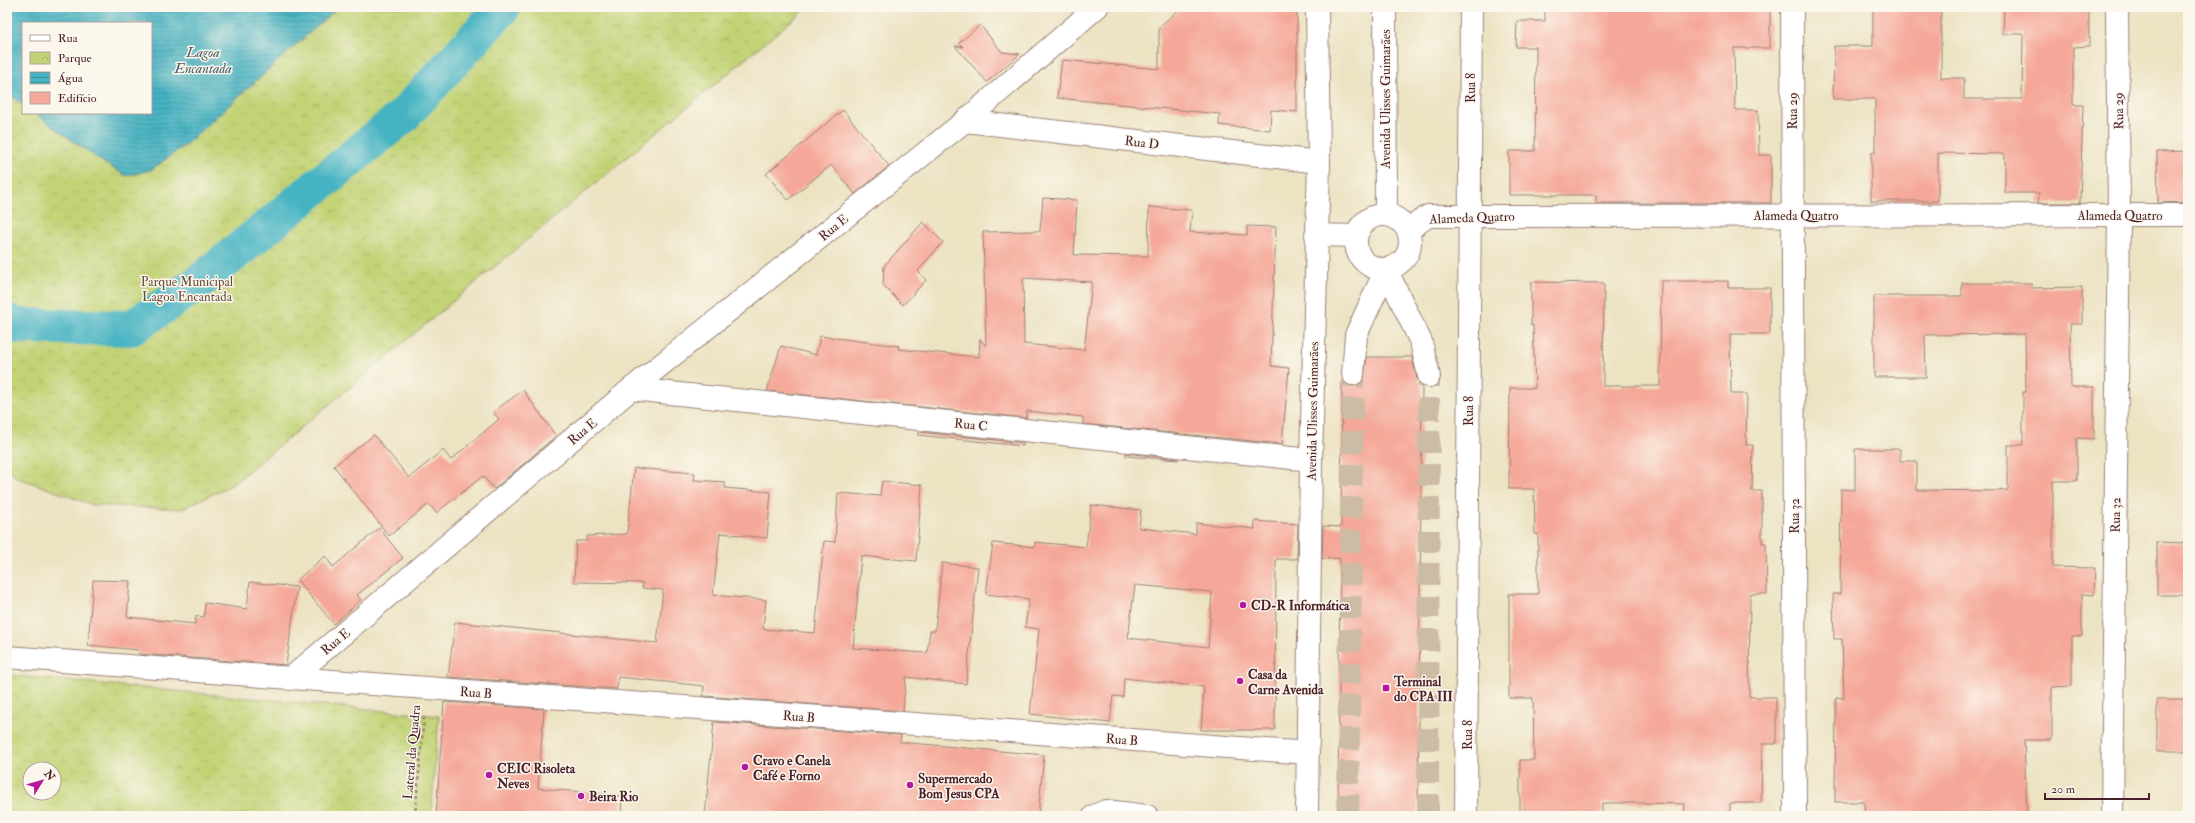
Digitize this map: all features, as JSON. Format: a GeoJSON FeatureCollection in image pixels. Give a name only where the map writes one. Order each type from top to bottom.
{"type":"FeatureCollection","features":[{"type":"Feature","properties":{"kind":"street","name":"Rua E"},"geometry":{"type":"LineString","coordinates":[[290,679],[631,389],[965,121],[1097,7]]}},
{"type":"Feature","properties":{"kind":"street","name":"Avenida Ulisses Guimarães"},"geometry":{"type":"LineString","coordinates":[[1306,816],[1311,460],[1319,162],[1316,7]]}},
{"type":"Feature","properties":{"kind":"street","name":"Avenida Ulisses Guimarães"},"geometry":{"type":"LineString","coordinates":[[1385,7],[1386,214]]}},
{"type":"Feature","properties":{"kind":"street","name":"Rua 8"},"geometry":{"type":"LineString","coordinates":[[1466,816],[1471,7]]}},
{"type":"Feature","properties":{"kind":"street","name":"Rua 29"},"geometry":{"type":"LineString","coordinates":[[1792,7],[1792,215]]}},
{"type":"Feature","properties":{"kind":"street","name":"Rua 29"},"geometry":{"type":"LineString","coordinates":[[2117,7],[2119,215]]}},
{"type":"Feature","properties":{"kind":"street","name":"Rua D"},"geometry":{"type":"LineString","coordinates":[[965,121],[1319,162]]}},
{"type":"Feature","properties":{"kind":"street"},"geometry":{"type":"LineString","coordinates":[[1386,214],[1395,217],[1408,230],[1410,247],[1407,255],[1394,266],[1386,269],[1377,268],[1362,259],[1357,251],[1356,236],[1362,224],[1369,218],[1386,214]]}},
{"type":"Feature","properties":{"kind":"street","name":"Rua 32"},"geometry":{"type":"LineString","coordinates":[[1792,215],[1795,816]]}},
{"type":"Feature","properties":{"kind":"street","name":"Rua 32"},"geometry":{"type":"LineString","coordinates":[[2112,816],[2119,215]]}},
{"type":"Feature","properties":{"kind":"street","name":"Alameda Quatro"},"geometry":{"type":"LineString","coordinates":[[1408,230],[1428,216],[2188,215]]}},
{"type":"Feature","properties":{"kind":"street"},"geometry":{"type":"LineString","coordinates":[[1316,235],[1356,236]]}},
{"type":"Feature","properties":{"kind":"street"},"geometry":{"type":"LineString","coordinates":[[1353,374],[1356,335],[1386,269]]}},
{"type":"Feature","properties":{"kind":"street"},"geometry":{"type":"LineString","coordinates":[[1386,269],[1421,342],[1429,376]]}},
{"type":"Feature","properties":{"kind":"street","name":"Rua C"},"geometry":{"type":"LineString","coordinates":[[631,389],[1311,460]]}},
{"type":"Feature","properties":{"kind":"street"},"geometry":{"type":"LineString","coordinates":[[7,657],[290,679]]}},
{"type":"Feature","properties":{"kind":"street","name":"Rua B"},"geometry":{"type":"LineString","coordinates":[[290,679],[1308,753]]}},
{"type":"Feature","properties":{"kind":"street"},"geometry":{"type":"LineString","coordinates":[[1094,816],[1106,811],[1147,816]]}},
{"type":"Feature","properties":{"kind":"path","name":"Lateral da Quadra"},"geometry":{"type":"LineString","coordinates":[[415,816],[427,689]]}},
{"type":"Feature","properties":{"kind":"green space","name":"Parque Municipal Lagoa Encantada"},"geometry":{"type":"Polygon","coordinates":[[[7,7],[808,7],[233,484],[182,509],[93,505],[16,477],[7,470],[7,7]]]}},
{"type":"Feature","properties":{"kind":"green space"},"geometry":{"type":"Polygon","coordinates":[[[7,675],[439,716],[431,816],[7,816],[7,675]]]}},
{"type":"Feature","properties":{"kind":"water","name":"Lagoa Encantada"},"geometry":{"type":"Polygon","coordinates":[[[7,7],[338,7],[185,145],[151,170],[126,176],[98,159],[35,114],[152,114],[152,22],[22,22],[22,104],[7,93],[7,7]]]}},
{"type":"Feature","properties":{"kind":"building"},"geometry":{"type":"Polygon","coordinates":[[[1182,7],[1297,7],[1297,112],[1271,110],[1270,130],[1219,125],[1220,114],[1057,98],[1062,60],[1159,69],[1159,27],[1182,7]]]}},
{"type":"Feature","properties":{"kind":"building"},"geometry":{"type":"Polygon","coordinates":[[[1591,7],[1770,7],[1770,48],[1734,48],[1735,110],[1758,110],[1759,155],[1771,155],[1771,203],[1596,203],[1596,195],[1509,195],[1509,151],[1535,151],[1536,47],[1516,47],[1517,21],[1545,21],[1545,9],[1591,9],[1591,7]]]}},
{"type":"Feature","properties":{"kind":"building"},"geometry":{"type":"Polygon","coordinates":[[[2004,7],[2089,7],[2089,46],[2073,47],[2073,105],[2083,105],[2080,203],[2038,203],[2039,193],[2005,193],[2005,154],[1938,153],[1938,201],[1871,201],[1871,153],[1875,153],[1875,99],[1833,99],[1834,46],[1873,46],[1873,8],[1941,8],[1941,78],[1964,78],[1964,99],[2022,99],[2023,34],[2003,34],[2004,7]]]}},
{"type":"Feature","properties":{"kind":"building"},"geometry":{"type":"Polygon","coordinates":[[[980,25],[1002,52],[1020,54],[987,82],[955,46],[963,47],[959,43],[980,25]]]}},
{"type":"Feature","properties":{"kind":"building"},"geometry":{"type":"Polygon","coordinates":[[[843,110],[889,166],[855,194],[831,165],[788,200],[766,174],[843,110]]]}},
{"type":"Feature","properties":{"kind":"building"},"geometry":{"type":"Polygon","coordinates":[[[2188,151],[2188,202],[2158,203],[2157,152],[2188,151]]]}},
{"type":"Feature","properties":{"kind":"building"},"geometry":{"type":"Polygon","coordinates":[[[1043,198],[1077,200],[1074,255],[1148,256],[1149,207],[1192,210],[1190,232],[1247,235],[1247,226],[1276,227],[1271,366],[1289,368],[1282,444],[1083,424],[1083,417],[1027,411],[1026,418],[767,391],[781,346],[816,355],[820,336],[899,346],[898,349],[979,357],[980,339],[986,346],[983,232],[1040,231],[1043,198]],[[1023,278],[1024,344],[1084,350],[1092,282],[1023,278]]]}},
{"type":"Feature","properties":{"kind":"building"},"geometry":{"type":"Polygon","coordinates":[[[923,222],[943,242],[918,271],[926,280],[903,305],[883,285],[884,266],[923,222]]]}},
{"type":"Feature","properties":{"kind":"building"},"geometry":{"type":"Polygon","coordinates":[[[1661,281],[1728,281],[1728,288],[1770,288],[1770,334],[1730,334],[1731,394],[1747,394],[1746,445],[1753,445],[1752,491],[1762,491],[1762,543],[1766,543],[1767,594],[1750,594],[1749,697],[1776,697],[1776,744],[1762,744],[1761,803],[1730,803],[1730,816],[1684,816],[1685,804],[1602,803],[1602,816],[1520,816],[1520,760],[1534,760],[1533,698],[1509,698],[1509,594],[1538,594],[1538,534],[1535,534],[1534,489],[1509,489],[1510,388],[1535,388],[1533,325],[1531,325],[1531,282],[1604,283],[1603,386],[1660,386],[1661,281]]]}},
{"type":"Feature","properties":{"kind":"building"},"geometry":{"type":"Polygon","coordinates":[[[1962,283],[2031,283],[2031,288],[2082,287],[2082,324],[2070,324],[2071,387],[2094,387],[2094,439],[2077,438],[2077,481],[2053,481],[2053,567],[2095,568],[2094,595],[2082,594],[2082,636],[2072,636],[2072,686],[2052,687],[2052,740],[2024,740],[2027,816],[1865,816],[1864,802],[1835,802],[1836,698],[1844,698],[1842,639],[1834,639],[1833,594],[1840,594],[1841,489],[1855,490],[1855,449],[1900,449],[1900,461],[1917,461],[1917,490],[1996,491],[2008,490],[2008,445],[2023,445],[2023,392],[2026,392],[2025,334],[1925,335],[1926,377],[1874,377],[1874,296],[1962,296],[1962,283]]]}},
{"type":"Feature","properties":{"kind":"building"},"geometry":{"type":"Polygon","coordinates":[[[1367,357],[1412,357],[1417,379],[1422,386],[1418,816],[1338,816],[1340,558],[1322,559],[1323,526],[1341,527],[1342,380],[1352,386],[1358,385],[1363,381],[1367,357]]]}},
{"type":"Feature","properties":{"kind":"building"},"geometry":{"type":"Polygon","coordinates":[[[523,390],[556,436],[494,489],[483,476],[436,513],[429,504],[389,536],[334,466],[374,435],[409,478],[443,450],[451,460],[499,419],[493,412],[523,390]]]}},
{"type":"Feature","properties":{"kind":"building"},"geometry":{"type":"Polygon","coordinates":[[[919,432],[1024,443],[1023,446],[918,435],[919,432]]]}},
{"type":"Feature","properties":{"kind":"building"},"geometry":{"type":"Polygon","coordinates":[[[1126,453],[1178,459],[1178,460],[1126,456],[1126,453]]]}},
{"type":"Feature","properties":{"kind":"building"},"geometry":{"type":"Polygon","coordinates":[[[634,468],[695,473],[694,480],[725,482],[725,488],[771,492],[767,538],[720,533],[713,595],[766,600],[763,629],[815,633],[824,541],[835,542],[838,493],[880,496],[882,481],[922,485],[916,561],[861,556],[853,648],[927,653],[930,631],[935,631],[942,563],[978,567],[966,684],[906,677],[903,711],[703,696],[704,686],[618,677],[617,689],[448,677],[455,622],[657,643],[663,590],[642,588],[643,583],[574,582],[576,541],[587,541],[587,536],[627,534],[634,468]]]}},
{"type":"Feature","properties":{"kind":"building"},"geometry":{"type":"Polygon","coordinates":[[[1091,505],[1141,510],[1139,528],[1196,534],[1196,523],[1255,529],[1254,521],[1298,524],[1297,559],[1276,559],[1275,730],[1201,730],[1204,687],[1124,678],[1123,697],[1113,696],[1110,723],[1030,714],[1039,629],[1025,627],[1029,599],[986,594],[993,543],[1035,547],[1035,542],[1086,547],[1091,505]],[[1135,585],[1128,638],[1208,647],[1212,592],[1135,585]]]}},
{"type":"Feature","properties":{"kind":"building"},"geometry":{"type":"Polygon","coordinates":[[[379,528],[403,558],[357,595],[361,600],[334,624],[297,580],[325,556],[333,567],[379,528]]]}},
{"type":"Feature","properties":{"kind":"building"},"geometry":{"type":"Polygon","coordinates":[[[2157,542],[2188,543],[2188,595],[2157,595],[2157,542]]]}},
{"type":"Feature","properties":{"kind":"building"},"geometry":{"type":"Polygon","coordinates":[[[93,580],[130,581],[127,617],[195,624],[196,616],[204,617],[205,603],[247,609],[250,582],[297,587],[286,665],[139,654],[139,650],[88,645],[93,580]]]}},
{"type":"Feature","properties":{"kind":"building"},"geometry":{"type":"Polygon","coordinates":[[[2157,699],[2188,699],[2188,751],[2157,751],[2157,699]]]}},
{"type":"Feature","properties":{"kind":"building","name":"CEIC Risoleta Neves"},"geometry":{"type":"Polygon","coordinates":[[[444,702],[544,709],[538,788],[622,796],[621,816],[436,816],[444,702]]]}},
{"type":"Feature","properties":{"kind":"building","name":"Supermercado Bom Jesus CPA"},"geometry":{"type":"Polygon","coordinates":[[[714,722],[901,735],[900,742],[1044,755],[1038,816],[705,816],[714,722]]]}},
{"type":"Feature","properties":{"kind":"waterway"},"geometry":{"type":"LineString","coordinates":[[7,321],[18,326],[131,328],[197,284],[403,116],[503,7]]}},
{"type":"Feature","properties":{"kind":"tunnel"},"geometry":{"type":"LineString","coordinates":[[1348,816],[1353,374]]}},
{"type":"Feature","properties":{"kind":"tunnel"},"geometry":{"type":"LineString","coordinates":[[1428,816],[1429,376]]}},
{"type":"Feature","properties":{"kind":"place","name":"CD-R Informática"},"geometry":{"type":"Point","coordinates":[1243,605]}},
{"type":"Feature","properties":{"kind":"place","name":"Casa da Carne Avenida"},"geometry":{"type":"Point","coordinates":[1240,681]}},
{"type":"Feature","properties":{"kind":"place","name":"Terminal do CPA III"},"geometry":{"type":"Point","coordinates":[1386,688]}},
{"type":"Feature","properties":{"kind":"place","name":"Cravo e Canela Café e Forno"},"geometry":{"type":"Point","coordinates":[745,767]}},
{"type":"Feature","properties":{"kind":"place","name":"CEIC Risoleta Neves"},"geometry":{"type":"Point","coordinates":[489,775]}},
{"type":"Feature","properties":{"kind":"place","name":"Supermercado Bom Jesus CPA"},"geometry":{"type":"Point","coordinates":[910,785]}},
{"type":"Feature","properties":{"kind":"place","name":"Beira Rio"},"geometry":{"type":"Point","coordinates":[581,796]}}]}
